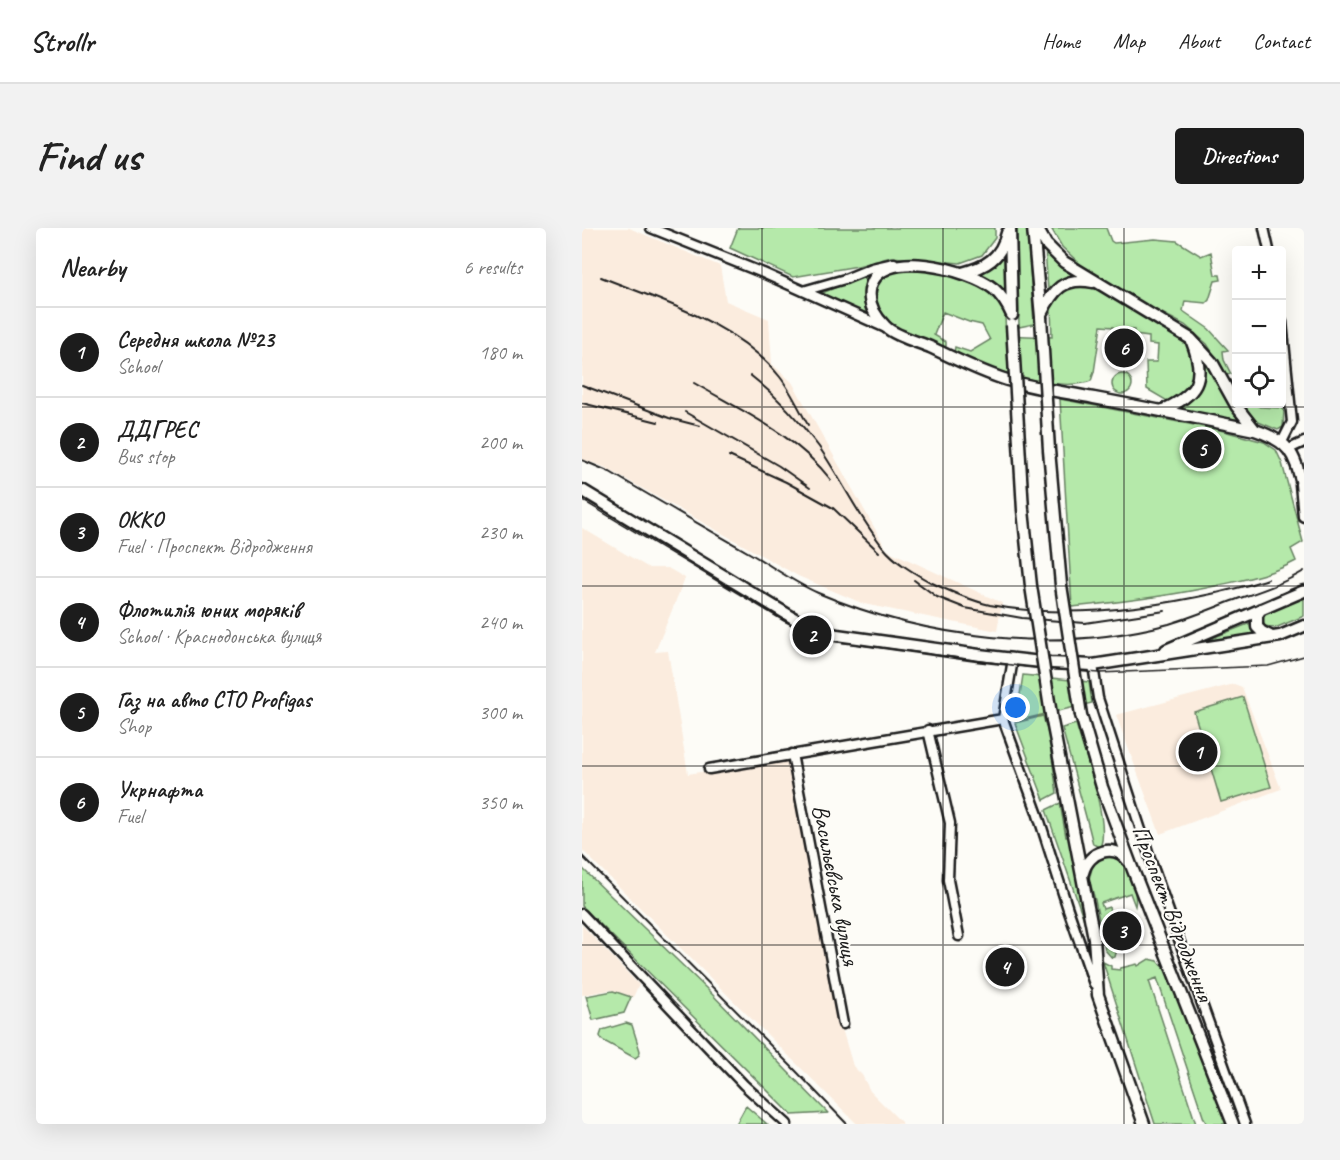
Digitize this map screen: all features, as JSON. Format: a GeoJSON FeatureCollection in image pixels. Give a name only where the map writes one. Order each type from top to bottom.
{"type":"FeatureCollection","features":[{"type":"Feature","properties":{"kind":"main road"},"geometry":{"type":"LineString","coordinates":[[962,273],[979,269],[991,262],[1000,253],[1009,228]]}},
{"type":"Feature","properties":{"kind":"main road"},"geometry":{"type":"LineString","coordinates":[[1009,228],[1024,521],[1031,586],[1052,721],[1094,938],[1098,995],[1144,1124]]}},
{"type":"Feature","properties":{"kind":"main road"},"geometry":{"type":"LineString","coordinates":[[1035,228],[1046,244],[1064,262],[1191,339],[1212,362],[1237,407],[1255,430]]}},
{"type":"Feature","properties":{"kind":"main road","name":"Проспект Відродження"},"geometry":{"type":"LineString","coordinates":[[1035,228],[1049,450],[1061,585],[1081,715],[1102,786],[1131,865],[1233,1124]]}},
{"type":"Feature","properties":{"kind":"main road"},"geometry":{"type":"LineString","coordinates":[[1012,320],[1002,297],[993,289],[962,273],[912,264],[896,265],[874,278],[870,288],[870,303],[873,311],[886,328],[1002,379],[1255,430],[1274,436],[1286,445],[1304,491]]}},
{"type":"Feature","properties":{"kind":"main road"},"geometry":{"type":"LineString","coordinates":[[1041,316],[1050,297],[1068,282],[1079,280],[1096,283]]}},
{"type":"Feature","properties":{"kind":"main road"},"geometry":{"type":"LineString","coordinates":[[1161,411],[1180,402],[1193,390],[1197,380],[1198,362],[1191,339]]}},
{"type":"Feature","properties":{"kind":"main road"},"geometry":{"type":"LineString","coordinates":[[1300,478],[1304,516]]}},
{"type":"Feature","properties":{"kind":"main road"},"geometry":{"type":"LineString","coordinates":[[582,490],[795,619],[815,629],[866,640],[1013,659],[1093,665],[1275,636],[1304,635]]}},
{"type":"Feature","properties":{"kind":"main road"},"geometry":{"type":"LineString","coordinates":[[1156,654],[1304,591]]}},
{"type":"Feature","properties":{"kind":"main road"},"geometry":{"type":"LineString","coordinates":[[1261,609],[1257,615],[1257,627],[1262,632],[1275,636],[1304,626]]}},
{"type":"Feature","properties":{"kind":"main road"},"geometry":{"type":"LineString","coordinates":[[1082,874],[1089,859],[1103,851],[1119,853],[1131,865]]}},
{"type":"Feature","properties":{"kind":"street"},"geometry":{"type":"LineString","coordinates":[[651,228],[886,328]]}},
{"type":"Feature","properties":{"kind":"street"},"geometry":{"type":"LineString","coordinates":[[1264,228],[1268,246]]}},
{"type":"Feature","properties":{"kind":"street"},"geometry":{"type":"LineString","coordinates":[[803,291],[887,264],[912,264]]}},
{"type":"Feature","properties":{"kind":"street"},"geometry":{"type":"LineString","coordinates":[[1285,354],[1292,422],[1286,445]]}},
{"type":"Feature","properties":{"kind":"street"},"geometry":{"type":"LineString","coordinates":[[1286,445],[1304,442]]}},
{"type":"Feature","properties":{"kind":"street"},"geometry":{"type":"LineString","coordinates":[[1286,445],[1304,447]]}},
{"type":"Feature","properties":{"kind":"street"},"geometry":{"type":"LineString","coordinates":[[1013,659],[1003,719],[1037,812],[1098,995]]}},
{"type":"Feature","properties":{"kind":"street"},"geometry":{"type":"LineString","coordinates":[[1093,665],[1098,698],[1150,856],[1245,1124]]}},
{"type":"Feature","properties":{"kind":"street"},"geometry":{"type":"LineString","coordinates":[[709,769],[1003,719]]}},
{"type":"Feature","properties":{"kind":"street"},"geometry":{"type":"LineString","coordinates":[[928,730],[950,823],[948,880],[959,936]]}},
{"type":"Feature","properties":{"kind":"street","name":"Васильєвська вулиця"},"geometry":{"type":"LineString","coordinates":[[792,754],[843,1024]]}},
{"type":"Feature","properties":{"kind":"street"},"geometry":{"type":"LineString","coordinates":[[582,914],[744,1085],[787,1124]]}},
{"type":"Feature","properties":{"kind":"shaded area"},"geometry":{"type":"Polygon","coordinates":[[[582,228],[629,228],[720,266],[726,301],[769,319],[772,364],[792,382],[887,550],[1002,603],[997,631],[864,604],[798,576],[604,467],[582,459],[582,228]]]}},
{"type":"Feature","properties":{"kind":"shaded area"},"geometry":{"type":"Polygon","coordinates":[[[582,528],[649,568],[668,568],[685,578],[655,652],[668,651],[688,774],[790,757],[840,1022],[853,1066],[862,1075],[870,1091],[903,1124],[857,1124],[582,850],[582,528]]]}},
{"type":"Feature","properties":{"kind":"shaded area"},"geometry":{"type":"Polygon","coordinates":[[[1234,684],[1242,687],[1281,789],[1160,834],[1116,715],[1234,684]]]}},
{"type":"Feature","properties":{"kind":"shaded area"},"geometry":{"type":"Polygon","coordinates":[[[582,925],[639,985],[633,997],[610,990],[582,995],[582,925]]]}},
{"type":"Feature","properties":{"kind":"green space"},"geometry":{"type":"Polygon","coordinates":[[[738,228],[995,228],[995,238],[982,255],[960,263],[891,257],[858,266],[793,277],[730,248],[738,228]]]}},
{"type":"Feature","properties":{"kind":"green space"},"geometry":{"type":"Polygon","coordinates":[[[1017,228],[1027,228],[1034,324],[1019,327],[1017,228]]]}},
{"type":"Feature","properties":{"kind":"green space"},"geometry":{"type":"Polygon","coordinates":[[[1051,228],[1106,228],[1114,243],[1155,239],[1177,241],[1201,256],[1211,252],[1215,275],[1220,275],[1221,280],[1215,281],[1206,303],[1185,301],[1183,311],[1209,329],[1228,350],[1223,351],[1224,360],[1231,374],[1227,375],[1207,344],[1185,325],[1095,278],[1062,247],[1051,228]]]}},
{"type":"Feature","properties":{"kind":"green space"},"geometry":{"type":"Polygon","coordinates":[[[1045,249],[1078,276],[1048,290],[1045,249]]]}},
{"type":"Feature","properties":{"kind":"green space"},"geometry":{"type":"Polygon","coordinates":[[[1004,250],[1005,297],[971,274],[1004,250]]]}},
{"type":"Feature","properties":{"kind":"green space"},"geometry":{"type":"Polygon","coordinates":[[[877,270],[865,291],[864,302],[867,315],[820,294],[877,270]]]}},
{"type":"Feature","properties":{"kind":"green space"},"geometry":{"type":"Polygon","coordinates":[[[896,270],[924,271],[956,277],[985,288],[1003,307],[1006,335],[1052,337],[1051,306],[1053,299],[1068,287],[1087,285],[1185,340],[1193,354],[1194,379],[1185,393],[1169,402],[1147,389],[1146,362],[1157,362],[1158,345],[1149,344],[1149,337],[1134,335],[1134,330],[1120,328],[1119,336],[1113,335],[1113,327],[1101,326],[1091,381],[1060,384],[1041,382],[1002,372],[954,352],[955,347],[970,352],[990,340],[982,325],[943,312],[934,335],[946,342],[946,346],[942,348],[911,335],[881,315],[874,297],[876,287],[884,277],[896,270]]]}},
{"type":"Feature","properties":{"kind":"green space"},"geometry":{"type":"Polygon","coordinates":[[[1202,356],[1241,420],[1176,409],[1183,405],[1202,356]]]}},
{"type":"Feature","properties":{"kind":"green space"},"geometry":{"type":"Polygon","coordinates":[[[1122,374],[1129,377],[1132,384],[1129,391],[1122,394],[1115,391],[1112,384],[1115,377],[1122,374]]]}},
{"type":"Feature","properties":{"kind":"green space"},"geometry":{"type":"Polygon","coordinates":[[[1060,399],[1220,430],[1264,442],[1276,450],[1282,463],[1303,542],[1291,549],[1296,561],[1259,576],[1202,589],[1072,607],[1060,399]]]}},
{"type":"Feature","properties":{"kind":"green space"},"geometry":{"type":"Polygon","coordinates":[[[1243,408],[1281,408],[1284,410],[1283,427],[1278,430],[1256,421],[1243,408]]]}},
{"type":"Feature","properties":{"kind":"green space"},"geometry":{"type":"Polygon","coordinates":[[[1304,596],[1304,616],[1275,628],[1265,626],[1262,620],[1265,613],[1304,596]]]}},
{"type":"Feature","properties":{"kind":"green space"},"geometry":{"type":"Polygon","coordinates":[[[1253,622],[1252,628],[1256,634],[1200,643],[1253,622]]]}},
{"type":"Feature","properties":{"kind":"green space"},"geometry":{"type":"Polygon","coordinates":[[[1023,675],[1089,682],[1092,703],[1016,721],[1023,675]]]}},
{"type":"Feature","properties":{"kind":"green space"},"geometry":{"type":"Polygon","coordinates":[[[1243,697],[1271,787],[1221,802],[1194,712],[1243,697]]]}},
{"type":"Feature","properties":{"kind":"green space"},"geometry":{"type":"Polygon","coordinates":[[[1043,716],[1049,737],[1057,793],[1044,800],[1015,723],[1043,716]]]}},
{"type":"Feature","properties":{"kind":"green space"},"geometry":{"type":"Polygon","coordinates":[[[1076,724],[1090,768],[1102,819],[1103,833],[1099,847],[1093,844],[1062,728],[1076,724]]]}},
{"type":"Feature","properties":{"kind":"green space"},"geometry":{"type":"Polygon","coordinates":[[[1060,803],[1066,837],[1070,836],[1086,919],[1084,920],[1046,810],[1060,803]]]}},
{"type":"Feature","properties":{"kind":"green space"},"geometry":{"type":"Polygon","coordinates":[[[1110,856],[1122,863],[1130,876],[1135,892],[1135,906],[1130,893],[1101,903],[1103,909],[1109,907],[1111,917],[1104,920],[1116,953],[1112,958],[1105,950],[1089,879],[1093,865],[1110,856]]]}},
{"type":"Feature","properties":{"kind":"green space"},"geometry":{"type":"Polygon","coordinates":[[[582,868],[707,989],[828,1113],[792,1115],[582,906],[582,868]]]}},
{"type":"Feature","properties":{"kind":"green space"},"geometry":{"type":"Polygon","coordinates":[[[1149,959],[1158,961],[1169,977],[1195,1037],[1227,1124],[1207,1124],[1204,1119],[1157,978],[1149,981],[1196,1124],[1155,1124],[1103,962],[1111,966],[1111,969],[1120,970],[1137,964],[1138,966],[1149,959]]]}},
{"type":"Feature","properties":{"kind":"green space"},"geometry":{"type":"Polygon","coordinates":[[[613,991],[631,997],[624,1013],[593,1020],[586,996],[613,991]]]}},
{"type":"Feature","properties":{"kind":"green space"},"geometry":{"type":"Polygon","coordinates":[[[626,1023],[632,1025],[640,1051],[635,1058],[602,1040],[600,1036],[602,1030],[626,1023]]]}},
{"type":"Feature","properties":{"kind":"green space"},"geometry":{"type":"Polygon","coordinates":[[[746,1106],[767,1124],[736,1124],[746,1106]]]}},
{"type":"Feature","properties":{"kind":"tram line"},"geometry":{"type":"LineString","coordinates":[[582,500],[784,621],[824,640],[1027,667],[1099,673],[1268,666],[1304,656]]}},
{"type":"Feature","properties":{"kind":"railway"},"geometry":{"type":"LineString","coordinates":[[601,277],[697,316],[742,342],[780,377],[808,425]]}},
{"type":"Feature","properties":{"kind":"railway"},"geometry":{"type":"LineString","coordinates":[[750,375],[778,400],[811,437],[874,535],[888,552],[930,582],[974,601],[1018,609],[1046,611],[1075,612],[1132,608],[1189,599],[1268,579]]}},
{"type":"Feature","properties":{"kind":"railway"},"geometry":{"type":"LineString","coordinates":[[694,383],[785,437],[817,464],[831,480]]}},
{"type":"Feature","properties":{"kind":"railway"},"geometry":{"type":"LineString","coordinates":[[582,385],[669,418],[700,426]]}},
{"type":"Feature","properties":{"kind":"railway"},"geometry":{"type":"LineString","coordinates":[[582,403],[658,422]]}},
{"type":"Feature","properties":{"kind":"railway"},"geometry":{"type":"LineString","coordinates":[[685,412],[779,466],[810,488]]}},
{"type":"Feature","properties":{"kind":"railway"},"geometry":{"type":"LineString","coordinates":[[729,456],[786,482],[833,508],[879,552]]}},
{"type":"Feature","properties":{"kind":"railway"},"geometry":{"type":"LineString","coordinates":[[582,460],[610,472],[809,589],[859,609],[946,631],[1036,640],[1126,633],[1184,619],[1277,585],[1304,571]]}},
{"type":"Feature","properties":{"kind":"railway"},"geometry":{"type":"LineString","coordinates":[[914,580],[937,597],[965,608],[1022,618],[1085,623],[1165,611]]}},
{"type":"Feature","properties":{"kind":"railway"},"geometry":{"type":"LineString","coordinates":[[582,856],[847,1124]]}},
{"type":"Feature","properties":{"kind":"place","name":"Укрнафта"},"geometry":{"type":"Point","coordinates":[1124,348]}},
{"type":"Feature","properties":{"kind":"place","name":"Газ на авто СТО Profigas"},"geometry":{"type":"Point","coordinates":[1202,449]}},
{"type":"Feature","properties":{"kind":"place","name":"ДДГРЕС"},"geometry":{"type":"Point","coordinates":[812,635]}},
{"type":"Feature","properties":{"kind":"place","name":"Середня школа №23"},"geometry":{"type":"Point","coordinates":[1198,752]}},
{"type":"Feature","properties":{"kind":"place","name":"ОККО"},"geometry":{"type":"Point","coordinates":[1122,931]}},
{"type":"Feature","properties":{"kind":"place","name":"Флотилія юних моряків"},"geometry":{"type":"Point","coordinates":[1005,967]}}]}
